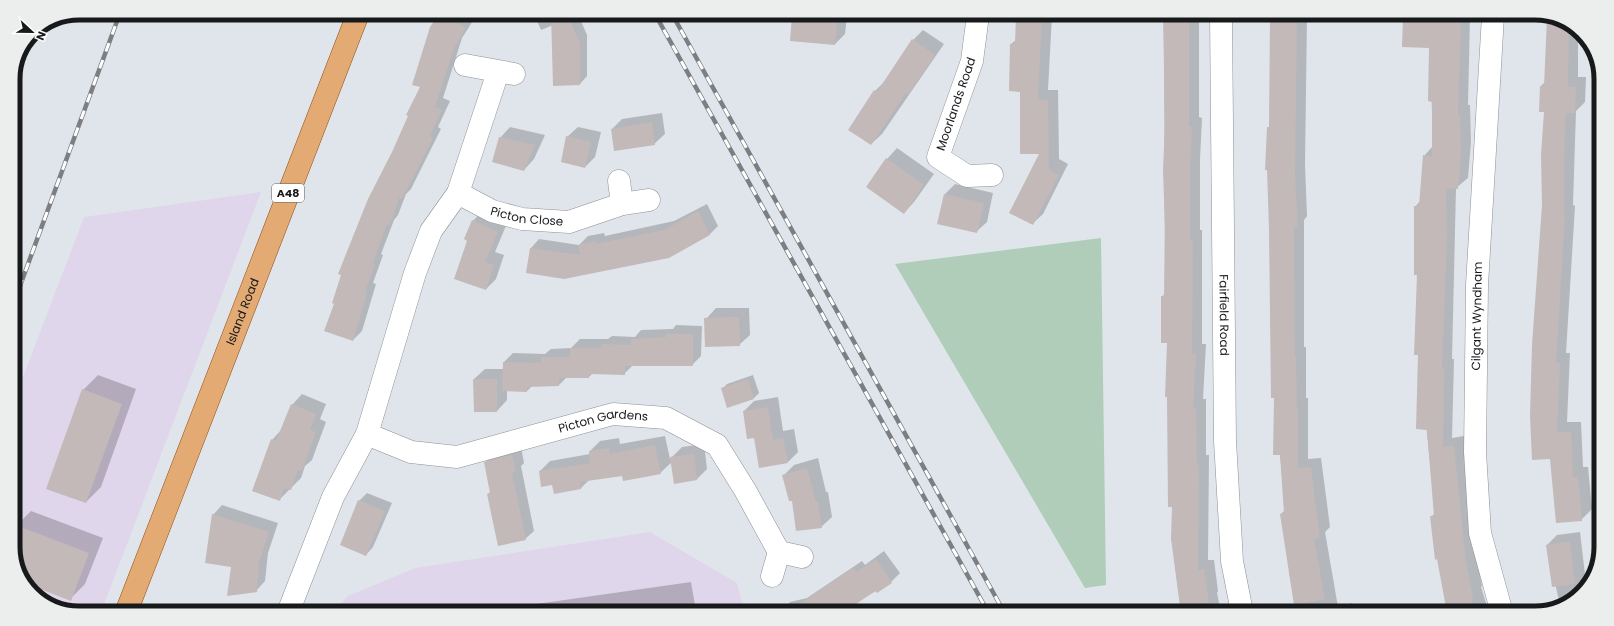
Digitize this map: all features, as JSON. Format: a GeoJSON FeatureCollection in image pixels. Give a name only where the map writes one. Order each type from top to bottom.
{"type":"FeatureCollection","features":[{"type":"Feature","properties":{"kind":"main road","name":"Island Road"},"geometry":{"type":"LineString","coordinates":[[129,606],[356,20]]}},
{"type":"Feature","properties":{"kind":"street","name":"Moorlands Road"},"geometry":{"type":"LineString","coordinates":[[977,20],[972,61],[938,157],[967,176],[992,175]]}},
{"type":"Feature","properties":{"kind":"street","name":"Fairfield Road"},"geometry":{"type":"LineString","coordinates":[[1221,20],[1224,441],[1232,561],[1241,606]]}},
{"type":"Feature","properties":{"kind":"street","name":"Cilgant Wyndham"},"geometry":{"type":"LineString","coordinates":[[1493,20],[1477,285],[1475,452],[1480,533],[1500,606]]}},
{"type":"Feature","properties":{"kind":"street"},"geometry":{"type":"LineString","coordinates":[[291,606],[333,497],[367,434],[415,272],[431,232],[458,193],[506,73],[465,65]]}},
{"type":"Feature","properties":{"kind":"street"},"geometry":{"type":"LineString","coordinates":[[619,181],[622,204]]}},
{"type":"Feature","properties":{"kind":"street","name":"Picton Close"},"geometry":{"type":"LineString","coordinates":[[458,193],[492,212],[522,219],[569,222],[622,204],[649,200]]}},
{"type":"Feature","properties":{"kind":"street","name":"Picton Gardens"},"geometry":{"type":"LineString","coordinates":[[367,434],[411,452],[457,457],[613,414],[666,418],[716,445],[745,490],[779,552]]}},
{"type":"Feature","properties":{"kind":"street"},"geometry":{"type":"LineString","coordinates":[[772,576],[779,552],[802,557]]}},
{"type":"Feature","properties":{"kind":"shaded area"},"geometry":{"type":"Polygon","coordinates":[[[261,192],[104,606],[79,606],[60,603],[43,594],[32,583],[24,570],[20,551],[20,385],[84,217],[261,192]]]}},
{"type":"Feature","properties":{"kind":"shaded area"},"geometry":{"type":"Polygon","coordinates":[[[650,532],[737,583],[743,606],[339,606],[348,596],[415,568],[650,532]]]}},
{"type":"Feature","properties":{"kind":"green space"},"geometry":{"type":"Polygon","coordinates":[[[1101,238],[1106,585],[1085,588],[895,264],[1101,238]]]}},
{"type":"Feature","properties":{"kind":"building"},"geometry":{"type":"Polygon","coordinates":[[[435,20],[453,20],[466,28],[454,48],[435,107],[442,110],[430,136],[433,138],[402,199],[399,198],[390,225],[387,224],[373,263],[375,264],[365,292],[367,293],[353,341],[324,331],[334,304],[332,303],[341,275],[338,274],[368,199],[392,152],[408,116],[406,115],[420,87],[412,85],[430,27],[435,20]]]}},
{"type":"Feature","properties":{"kind":"building"},"geometry":{"type":"Polygon","coordinates":[[[551,20],[570,20],[580,43],[580,85],[553,86],[551,20]]]}},
{"type":"Feature","properties":{"kind":"building"},"geometry":{"type":"Polygon","coordinates":[[[792,20],[838,20],[835,45],[790,41],[792,20]]]}},
{"type":"Feature","properties":{"kind":"building"},"geometry":{"type":"Polygon","coordinates":[[[1016,20],[1042,20],[1038,100],[1048,100],[1049,170],[1059,175],[1033,225],[1009,213],[1039,154],[1020,154],[1020,92],[1009,91],[1010,44],[1015,44],[1016,20]]]}},
{"type":"Feature","properties":{"kind":"building"},"geometry":{"type":"Polygon","coordinates":[[[1163,20],[1189,20],[1189,127],[1192,127],[1190,171],[1190,240],[1193,240],[1192,354],[1196,354],[1193,409],[1196,408],[1197,465],[1199,465],[1198,570],[1204,569],[1209,603],[1180,606],[1171,539],[1172,507],[1168,507],[1167,397],[1165,397],[1167,343],[1161,343],[1161,296],[1164,296],[1165,229],[1163,170],[1165,123],[1163,20]]]}},
{"type":"Feature","properties":{"kind":"building"},"geometry":{"type":"Polygon","coordinates":[[[1270,20],[1297,20],[1295,175],[1298,227],[1294,228],[1298,468],[1311,467],[1320,538],[1314,539],[1325,599],[1294,605],[1280,514],[1284,513],[1280,455],[1273,455],[1274,398],[1271,398],[1269,229],[1267,170],[1265,170],[1267,127],[1269,127],[1270,20]]]}},
{"type":"Feature","properties":{"kind":"building"},"geometry":{"type":"Polygon","coordinates":[[[1403,20],[1461,20],[1458,115],[1460,115],[1461,153],[1458,189],[1446,188],[1447,239],[1442,368],[1444,368],[1443,447],[1454,446],[1466,562],[1473,597],[1471,597],[1473,606],[1446,606],[1437,559],[1435,560],[1430,516],[1434,516],[1427,430],[1416,429],[1418,355],[1414,355],[1417,275],[1414,275],[1414,206],[1419,206],[1423,155],[1432,156],[1432,102],[1428,101],[1429,48],[1402,47],[1403,20]]]}},
{"type":"Feature","properties":{"kind":"building"},"geometry":{"type":"Polygon","coordinates":[[[1547,22],[1554,23],[1569,31],[1568,87],[1576,87],[1575,113],[1566,113],[1564,159],[1565,215],[1556,363],[1560,363],[1557,432],[1571,432],[1573,477],[1578,477],[1582,521],[1556,523],[1550,459],[1532,460],[1530,416],[1532,345],[1542,205],[1541,154],[1544,112],[1539,112],[1540,86],[1544,86],[1547,22]]]}},
{"type":"Feature","properties":{"kind":"building"},"geometry":{"type":"Polygon","coordinates":[[[912,39],[935,55],[908,95],[906,93],[871,145],[848,130],[874,90],[877,92],[912,39]]]}},
{"type":"Feature","properties":{"kind":"building"},"geometry":{"type":"Polygon","coordinates":[[[652,122],[655,145],[614,151],[611,129],[652,122]]]}},
{"type":"Feature","properties":{"kind":"building"},"geometry":{"type":"Polygon","coordinates":[[[566,136],[591,142],[585,168],[561,162],[566,136]]]}},
{"type":"Feature","properties":{"kind":"building"},"geometry":{"type":"Polygon","coordinates":[[[499,137],[535,145],[524,171],[492,162],[499,137]]]}},
{"type":"Feature","properties":{"kind":"building"},"geometry":{"type":"Polygon","coordinates":[[[886,158],[924,185],[904,214],[866,187],[886,158]]]}},
{"type":"Feature","properties":{"kind":"building"},"geometry":{"type":"Polygon","coordinates":[[[944,194],[984,203],[977,233],[937,224],[944,194]]]}},
{"type":"Feature","properties":{"kind":"building"},"geometry":{"type":"Polygon","coordinates":[[[698,211],[710,235],[669,258],[564,279],[526,273],[530,248],[580,255],[578,245],[596,241],[596,244],[664,230],[698,211]]]}},
{"type":"Feature","properties":{"kind":"building"},"geometry":{"type":"Polygon","coordinates":[[[472,220],[498,232],[485,262],[494,265],[486,290],[454,279],[467,241],[464,239],[472,220]]]}},
{"type":"Feature","properties":{"kind":"building"},"geometry":{"type":"Polygon","coordinates":[[[739,317],[740,346],[705,347],[704,318],[739,317]]]}},
{"type":"Feature","properties":{"kind":"building"},"geometry":{"type":"Polygon","coordinates":[[[666,334],[693,334],[693,366],[625,366],[625,375],[589,374],[589,378],[559,378],[559,386],[527,387],[527,392],[502,391],[503,362],[541,363],[541,357],[570,357],[570,348],[602,348],[602,344],[631,345],[631,339],[666,337],[666,334]]]}},
{"type":"Feature","properties":{"kind":"building"},"geometry":{"type":"Polygon","coordinates":[[[473,379],[497,379],[497,412],[474,412],[473,379]]]}},
{"type":"Feature","properties":{"kind":"building"},"geometry":{"type":"Polygon","coordinates":[[[748,379],[754,399],[727,408],[721,388],[748,379]]]}},
{"type":"Feature","properties":{"kind":"building"},"geometry":{"type":"Polygon","coordinates":[[[82,389],[122,404],[86,503],[46,489],[82,389]]]}},
{"type":"Feature","properties":{"kind":"building"},"geometry":{"type":"Polygon","coordinates":[[[291,404],[316,414],[310,430],[316,432],[302,471],[298,470],[291,490],[284,488],[280,501],[252,491],[271,439],[276,441],[291,404]]]}},
{"type":"Feature","properties":{"kind":"building"},"geometry":{"type":"Polygon","coordinates":[[[768,407],[773,440],[783,438],[788,463],[759,468],[754,438],[747,439],[743,411],[768,407]]]}},
{"type":"Feature","properties":{"kind":"building"},"geometry":{"type":"Polygon","coordinates":[[[655,445],[661,474],[623,481],[622,476],[580,482],[581,489],[554,494],[552,485],[541,487],[539,471],[590,463],[589,451],[609,448],[610,454],[655,445]]]}},
{"type":"Feature","properties":{"kind":"building"},"geometry":{"type":"Polygon","coordinates":[[[694,454],[697,480],[674,484],[670,457],[694,454]]]}},
{"type":"Feature","properties":{"kind":"building"},"geometry":{"type":"Polygon","coordinates":[[[512,455],[516,472],[512,473],[526,540],[498,546],[487,494],[490,493],[484,462],[512,455]]]}},
{"type":"Feature","properties":{"kind":"building"},"geometry":{"type":"Polygon","coordinates":[[[807,468],[816,502],[818,502],[822,528],[796,531],[792,501],[789,501],[782,475],[807,468]]]}},
{"type":"Feature","properties":{"kind":"building"},"geometry":{"type":"Polygon","coordinates":[[[358,500],[385,511],[366,556],[340,545],[358,500]]]}},
{"type":"Feature","properties":{"kind":"building"},"geometry":{"type":"Polygon","coordinates":[[[212,514],[269,532],[259,563],[257,592],[227,596],[231,567],[205,563],[212,514]]]}},
{"type":"Feature","properties":{"kind":"building"},"geometry":{"type":"Polygon","coordinates":[[[20,527],[89,553],[71,601],[35,587],[32,583],[24,570],[21,559],[20,527]]]}},
{"type":"Feature","properties":{"kind":"building"},"geometry":{"type":"Polygon","coordinates":[[[1570,541],[1575,584],[1552,587],[1546,545],[1570,541]]]}},
{"type":"Feature","properties":{"kind":"building"},"geometry":{"type":"Polygon","coordinates":[[[876,559],[892,583],[877,593],[875,591],[853,606],[796,606],[853,568],[856,572],[876,559]]]}},
{"type":"Feature","properties":{"kind":"railway"},"geometry":{"type":"LineString","coordinates":[[20,286],[117,20]]}},
{"type":"Feature","properties":{"kind":"railway"},"geometry":{"type":"LineString","coordinates":[[658,20],[985,606]]}},
{"type":"Feature","properties":{"kind":"railway"},"geometry":{"type":"LineString","coordinates":[[675,20],[1001,606]]}}]}
